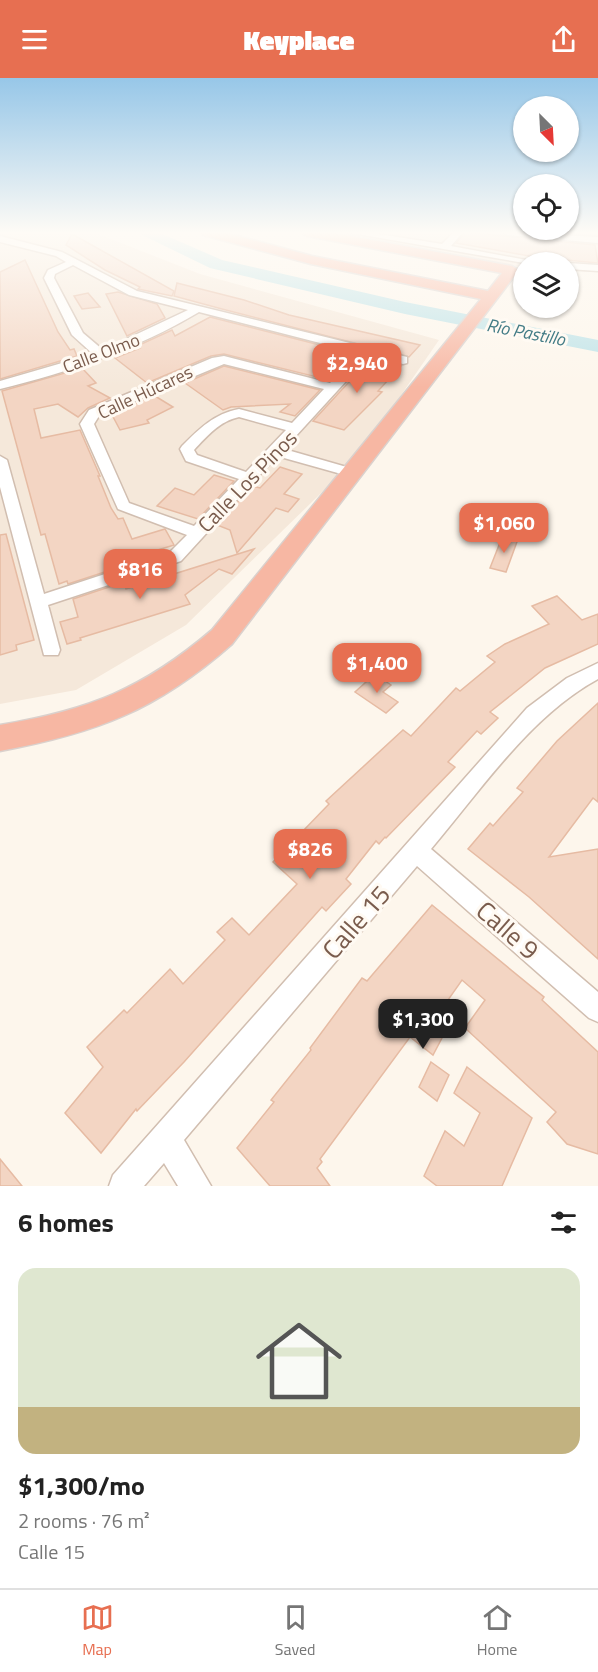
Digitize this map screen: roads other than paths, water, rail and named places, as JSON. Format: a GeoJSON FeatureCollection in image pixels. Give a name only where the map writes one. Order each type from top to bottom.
{"type":"FeatureCollection","features":[{"type":"Feature","properties":{"kind":"highway"},"geometry":{"type":"LineString","coordinates":[[419,284],[489,299]]}},
{"type":"Feature","properties":{"kind":"highway"},"geometry":{"type":"LineString","coordinates":[[0,738],[58,726],[143,695],[188,665],[222,637],[502,284]]}},
{"type":"Feature","properties":{"kind":"street"},"geometry":{"type":"LineString","coordinates":[[52,284],[78,335],[99,353]]}},
{"type":"Feature","properties":{"kind":"street"},"geometry":{"type":"LineString","coordinates":[[113,284],[124,290],[403,360]]}},
{"type":"Feature","properties":{"kind":"street","name":"Calle Olmo"},"geometry":{"type":"LineString","coordinates":[[0,386],[47,374],[168,327],[197,309]]}},
{"type":"Feature","properties":{"kind":"street","name":"Calle Los Pinos"},"geometry":{"type":"LineString","coordinates":[[38,602],[175,557],[277,451],[367,351]]}},
{"type":"Feature","properties":{"kind":"street","name":"Calle Húcares"},"geometry":{"type":"LineString","coordinates":[[197,533],[123,506],[87,424],[94,413],[212,362],[224,360],[334,388]]}},
{"type":"Feature","properties":{"kind":"street"},"geometry":{"type":"LineString","coordinates":[[251,478],[191,458],[187,448],[220,417],[229,414],[239,413],[297,429]]}},
{"type":"Feature","properties":{"kind":"street"},"geometry":{"type":"LineString","coordinates":[[277,451],[352,473]]}},
{"type":"Feature","properties":{"kind":"street"},"geometry":{"type":"LineString","coordinates":[[0,460],[51,650]]}},
{"type":"Feature","properties":{"kind":"street","name":"Calle 15"},"geometry":{"type":"LineString","coordinates":[[124,1186],[534,714],[573,683],[598,670]]}},
{"type":"Feature","properties":{"kind":"street","name":"Calle 9"},"geometry":{"type":"LineString","coordinates":[[417,851],[598,1009]]}},
{"type":"Feature","properties":{"kind":"street"},"geometry":{"type":"LineString","coordinates":[[166,1139],[196,1186]]}},
{"type":"Feature","properties":{"kind":"waterway","name":"Río Pastillo"},"geometry":{"type":"LineString","coordinates":[[301,284],[405,308],[598,346]]}}]}
